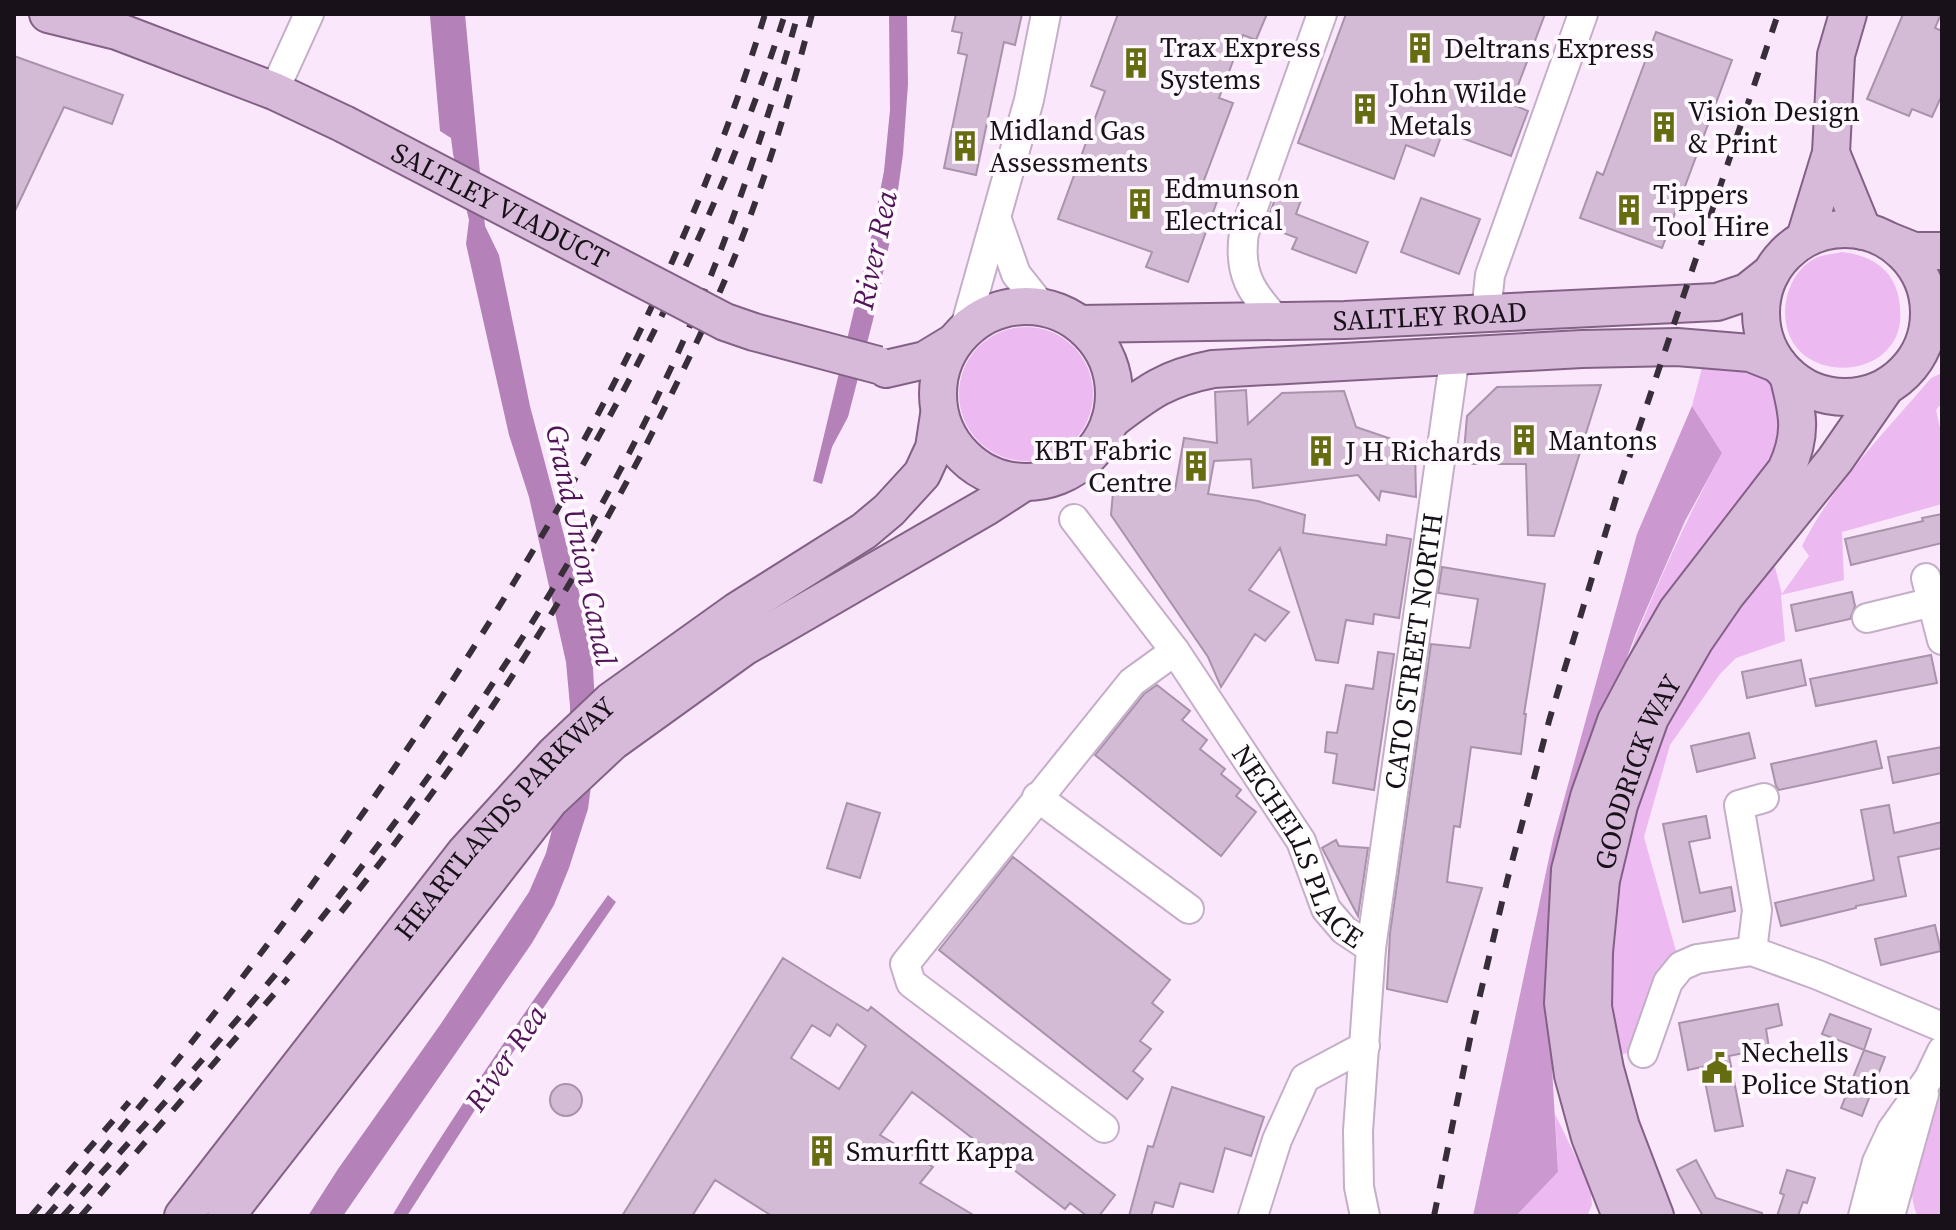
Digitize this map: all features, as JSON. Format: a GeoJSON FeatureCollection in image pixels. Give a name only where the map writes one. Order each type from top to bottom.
{"type":"FeatureCollection","features":[{"type":"Feature","properties":{"kind":"main road","name":"SALTLEY VIADUCT"},"geometry":{"type":"LineString","coordinates":[[48,14],[105,22],[274,91],[344,124],[725,322],[882,367],[938,409]]}},
{"type":"Feature","properties":{"kind":"main road"},"geometry":{"type":"LineString","coordinates":[[1805,238],[1831,153],[1836,55],[1848,14]]}},
{"type":"Feature","properties":{"kind":"main road"},"geometry":{"type":"LineString","coordinates":[[1831,153],[1876,236],[1910,259],[1924,282],[1930,308],[1927,335],[1929,354],[1885,388],[1860,396],[1834,397],[1809,390],[1783,370],[1766,343],[1761,319],[1762,295],[1771,273],[1785,253],[1805,238],[1824,231],[1844,229],[1876,236],[1914,251],[1942,251]]}},
{"type":"Feature","properties":{"kind":"main road","name":"SALTLEY ROAD"},"geometry":{"type":"LineString","coordinates":[[1080,324],[1278,321],[1717,302],[1747,292],[1771,273]]}},
{"type":"Feature","properties":{"kind":"main road"},"geometry":{"type":"LineString","coordinates":[[1015,307],[1043,308],[1080,324],[1098,344],[1110,368],[1114,394],[1110,421],[1098,446],[1077,467],[1051,479],[1023,483],[994,477],[969,463],[950,441],[938,409],[938,382],[943,361],[959,337],[987,314],[1015,307]]}},
{"type":"Feature","properties":{"kind":"main road","name":"SALTLEY VIADUCT"},"geometry":{"type":"LineString","coordinates":[[882,367],[925,360],[959,337]]}},
{"type":"Feature","properties":{"kind":"main road","name":"SALTLEY ROAD"},"geometry":{"type":"LineString","coordinates":[[1110,421],[1151,390],[1180,375],[1213,369],[1455,355],[1677,347],[1750,353],[1783,370]]}},
{"type":"Feature","properties":{"kind":"main road","name":"GOODRICK WAY"},"geometry":{"type":"LineString","coordinates":[[1619,1215],[1590,1137],[1573,1075],[1565,1018],[1564,976],[1570,870],[1589,797],[1612,733],[1643,670],[1677,611],[1786,470],[1793,454],[1799,434],[1783,370]]}},
{"type":"Feature","properties":{"kind":"main road","name":"GOODRICK WAY"},"geometry":{"type":"LineString","coordinates":[[1655,1216],[1621,1127],[1605,1069],[1593,1007],[1594,952],[1601,880],[1619,805],[1650,718],[1695,640],[1726,595],[1835,460],[1885,388]]}},
{"type":"Feature","properties":{"kind":"main road","name":"HEARTLANDS PARKWAY"},"geometry":{"type":"LineString","coordinates":[[183,1216],[465,853],[555,754],[611,701],[737,611],[864,531],[889,510],[922,474],[934,448],[938,409]]}},
{"type":"Feature","properties":{"kind":"main road","name":"HEARTLANDS PARKWAY"},"geometry":{"type":"LineString","coordinates":[[226,1216],[550,800],[612,742],[744,647],[1023,483]]}},
{"type":"Feature","properties":{"kind":"street"},"geometry":{"type":"LineString","coordinates":[[274,91],[309,14]]}},
{"type":"Feature","properties":{"kind":"street"},"geometry":{"type":"LineString","coordinates":[[959,337],[997,220],[1029,100],[1046,14]]}},
{"type":"Feature","properties":{"kind":"street"},"geometry":{"type":"LineString","coordinates":[[1278,321],[1255,294],[1244,274],[1241,252],[1244,233],[1322,14]]}},
{"type":"Feature","properties":{"kind":"street"},"geometry":{"type":"LineString","coordinates":[[1486,313],[1490,275],[1583,14]]}},
{"type":"Feature","properties":{"kind":"street"},"geometry":{"type":"LineString","coordinates":[[997,220],[1016,274],[1043,308]]}},
{"type":"Feature","properties":{"kind":"street","name":"CATO STREET NORTH"},"geometry":{"type":"LineString","coordinates":[[1371,948],[1455,355]]}},
{"type":"Feature","properties":{"kind":"street","name":"NECHELLS PLACE"},"geometry":{"type":"LineString","coordinates":[[1074,519],[1175,651],[1301,841],[1326,909],[1344,930],[1371,948],[1358,1131],[1359,1187],[1365,1216]]}},
{"type":"Feature","properties":{"kind":"street"},"geometry":{"type":"LineString","coordinates":[[1867,618],[1930,590],[1942,640]]}},
{"type":"Feature","properties":{"kind":"street"},"geometry":{"type":"LineString","coordinates":[[1104,1128],[911,983],[905,964],[1132,682],[1175,651]]}},
{"type":"Feature","properties":{"kind":"street"},"geometry":{"type":"LineString","coordinates":[[1037,797],[1189,909]]}},
{"type":"Feature","properties":{"kind":"street"},"geometry":{"type":"LineString","coordinates":[[1752,951],[1757,910],[1739,805],[1764,798]]}},
{"type":"Feature","properties":{"kind":"street"},"geometry":{"type":"LineString","coordinates":[[1643,1053],[1668,982],[1681,966],[1697,959],[1752,951],[1942,1027]]}},
{"type":"Feature","properties":{"kind":"street"},"geometry":{"type":"LineString","coordinates":[[1253,1216],[1277,1140],[1305,1078],[1365,1046]]}},
{"type":"Feature","properties":{"kind":"street"},"geometry":{"type":"LineString","coordinates":[[1863,1216],[1877,1162],[1892,1130],[1929,1078],[1942,1051]]}},
{"type":"Feature","properties":{"kind":"street"},"geometry":{"type":"LineString","coordinates":[[1890,1216],[1929,1078]]}},
{"type":"Feature","properties":{"kind":"shaded area"},"geometry":{"type":"Polygon","coordinates":[[[1842,252],[1869,259],[1888,273],[1898,294],[1900,307],[1896,337],[1888,349],[1876,359],[1848,368],[1818,363],[1804,355],[1794,345],[1785,317],[1786,303],[1796,275],[1818,257],[1842,252]]]}},
{"type":"Feature","properties":{"kind":"shaded area"},"geometry":{"type":"Polygon","coordinates":[[[1026,327],[1051,333],[1073,347],[1087,369],[1093,394],[1087,419],[1073,441],[1051,455],[1026,461],[1001,455],[979,441],[965,419],[959,394],[965,369],[979,347],[1001,333],[1026,327]]]}},
{"type":"Feature","properties":{"kind":"shaded area"},"geometry":{"type":"Polygon","coordinates":[[[1703,364],[1733,364],[1765,378],[1779,398],[1785,428],[1777,458],[1608,710],[1660,580],[1722,453],[1692,406],[1703,364]]]}},
{"type":"Feature","properties":{"kind":"shaded area"},"geometry":{"type":"Polygon","coordinates":[[[1942,373],[1942,403],[1936,410],[1942,437],[1942,504],[1842,532],[1844,580],[1781,595],[1785,641],[1736,658],[1720,674],[1670,745],[1644,837],[1676,951],[1659,977],[1634,1051],[1620,1055],[1612,1042],[1605,957],[1631,789],[1707,643],[1771,567],[1775,567],[1782,594],[1809,556],[1802,546],[1829,501],[1931,378],[1942,373]]]}},
{"type":"Feature","properties":{"kind":"shaded area"},"geometry":{"type":"Polygon","coordinates":[[[1692,406],[1722,453],[1685,521],[1636,633],[1563,832],[1547,980],[1558,1172],[1516,1216],[1473,1216],[1553,839],[1637,534],[1692,406]]]}},
{"type":"Feature","properties":{"kind":"shaded area"},"geometry":{"type":"Polygon","coordinates":[[[1942,1088],[1942,1216],[1918,1216],[1913,1203],[1914,1170],[1942,1088]]]}},
{"type":"Feature","properties":{"kind":"shaded area"},"geometry":{"type":"Polygon","coordinates":[[[1555,1114],[1590,1186],[1592,1205],[1587,1216],[1516,1216],[1558,1172],[1555,1114]]]}},
{"type":"Feature","properties":{"kind":"water"},"geometry":{"type":"Polygon","coordinates":[[[465,14],[485,226],[499,255],[530,406],[581,600],[593,668],[597,741],[588,809],[554,905],[532,943],[343,1216],[308,1216],[529,892],[546,853],[570,760],[566,662],[529,497],[509,435],[466,244],[469,220],[451,138],[440,131],[430,16],[465,14]]]}},
{"type":"Feature","properties":{"kind":"water","name":"River Rea"},"geometry":{"type":"Polygon","coordinates":[[[889,14],[907,14],[908,84],[893,226],[848,417],[832,447],[822,484],[813,481],[869,248],[884,171],[890,110],[889,14]]]}},
{"type":"Feature","properties":{"kind":"water","name":"River Rea"},"geometry":{"type":"Polygon","coordinates":[[[608,895],[616,902],[494,1080],[407,1216],[392,1216],[470,1094],[608,895]]]}},
{"type":"Feature","properties":{"kind":"building"},"geometry":{"type":"Polygon","coordinates":[[[956,14],[1022,14],[1015,45],[1004,42],[976,175],[944,168],[967,55],[958,53],[962,33],[952,31],[956,14]]]}},
{"type":"Feature","properties":{"kind":"building"},"geometry":{"type":"Polygon","coordinates":[[[1118,14],[1267,14],[1256,40],[1243,35],[1219,98],[1233,103],[1203,183],[1221,190],[1188,282],[1146,267],[1152,252],[1058,219],[1105,91],[1091,86],[1118,14]]]}},
{"type":"Feature","properties":{"kind":"building"},"geometry":{"type":"Polygon","coordinates":[[[1346,14],[1545,14],[1511,104],[1528,111],[1511,156],[1443,131],[1434,156],[1406,145],[1394,179],[1298,143],[1346,14]]]}},
{"type":"Feature","properties":{"kind":"building"},"geometry":{"type":"Polygon","coordinates":[[[1903,14],[1941,14],[1935,28],[1942,31],[1942,95],[1932,117],[1912,109],[1909,116],[1867,99],[1903,14]]]}},
{"type":"Feature","properties":{"kind":"building"},"geometry":{"type":"Polygon","coordinates":[[[1656,32],[1732,60],[1662,248],[1580,218],[1597,172],[1603,175],[1656,32]]]}},
{"type":"Feature","properties":{"kind":"building"},"geometry":{"type":"Polygon","coordinates":[[[14,56],[123,95],[112,124],[64,107],[14,213],[14,56]]]}},
{"type":"Feature","properties":{"kind":"building"},"geometry":{"type":"Polygon","coordinates":[[[1278,191],[1301,200],[1296,214],[1368,242],[1356,273],[1292,249],[1297,238],[1265,226],[1278,191]]]}},
{"type":"Feature","properties":{"kind":"building"},"geometry":{"type":"Polygon","coordinates":[[[1421,198],[1480,219],[1459,274],[1401,252],[1421,198]]]}},
{"type":"Feature","properties":{"kind":"building","name":"Mantons"},"geometry":{"type":"Polygon","coordinates":[[[1601,385],[1554,536],[1528,535],[1526,464],[1463,464],[1467,416],[1497,387],[1601,385]]]}},
{"type":"Feature","properties":{"kind":"building"},"geometry":{"type":"Polygon","coordinates":[[[1246,390],[1248,424],[1282,393],[1344,391],[1356,427],[1415,447],[1416,497],[1381,491],[1379,500],[1358,475],[1253,488],[1251,459],[1214,461],[1208,494],[1258,501],[1305,515],[1303,533],[1386,545],[1387,535],[1411,539],[1399,618],[1374,614],[1373,624],[1346,620],[1338,663],[1316,660],[1280,548],[1249,590],[1289,612],[1265,641],[1255,634],[1221,687],[1208,657],[1111,515],[1114,481],[1175,490],[1184,438],[1217,443],[1215,392],[1246,390]]]}},
{"type":"Feature","properties":{"kind":"building"},"geometry":{"type":"Polygon","coordinates":[[[1942,514],[1942,543],[1851,565],[1845,539],[1942,514]]]}},
{"type":"Feature","properties":{"kind":"building"},"geometry":{"type":"Polygon","coordinates":[[[1442,567],[1545,584],[1524,714],[1521,754],[1471,747],[1460,827],[1454,826],[1447,882],[1482,888],[1447,1002],[1387,989],[1390,933],[1431,644],[1470,648],[1478,599],[1438,593],[1442,567]]]}},
{"type":"Feature","properties":{"kind":"building"},"geometry":{"type":"Polygon","coordinates":[[[1852,592],[1855,606],[1850,619],[1796,631],[1791,605],[1852,592]]]}},
{"type":"Feature","properties":{"kind":"building"},"geometry":{"type":"Polygon","coordinates":[[[1378,652],[1394,654],[1374,790],[1333,783],[1337,754],[1325,752],[1327,732],[1337,733],[1346,685],[1373,689],[1378,652]]]}},
{"type":"Feature","properties":{"kind":"building"},"geometry":{"type":"Polygon","coordinates":[[[1931,655],[1937,683],[1816,706],[1810,679],[1931,655]]]}},
{"type":"Feature","properties":{"kind":"building"},"geometry":{"type":"Polygon","coordinates":[[[1801,660],[1806,685],[1747,698],[1742,672],[1801,660]]]}},
{"type":"Feature","properties":{"kind":"building"},"geometry":{"type":"Polygon","coordinates":[[[1157,685],[1190,711],[1182,720],[1207,740],[1200,749],[1225,769],[1221,774],[1241,790],[1236,796],[1256,812],[1221,856],[1095,755],[1144,694],[1157,685]]]}},
{"type":"Feature","properties":{"kind":"building"},"geometry":{"type":"Polygon","coordinates":[[[1749,733],[1755,758],[1697,772],[1691,746],[1749,733]]]}},
{"type":"Feature","properties":{"kind":"building"},"geometry":{"type":"Polygon","coordinates":[[[1876,741],[1882,768],[1779,790],[1776,786],[1771,764],[1876,741]]]}},
{"type":"Feature","properties":{"kind":"building"},"geometry":{"type":"Polygon","coordinates":[[[1942,747],[1942,773],[1893,783],[1888,757],[1942,747]]]}},
{"type":"Feature","properties":{"kind":"building"},"geometry":{"type":"Polygon","coordinates":[[[847,803],[880,813],[860,878],[827,868],[847,803]]]}},
{"type":"Feature","properties":{"kind":"building"},"geometry":{"type":"Polygon","coordinates":[[[1889,805],[1894,833],[1942,822],[1942,848],[1898,857],[1906,896],[1781,926],[1775,903],[1874,880],[1861,810],[1889,805]]]}},
{"type":"Feature","properties":{"kind":"building"},"geometry":{"type":"Polygon","coordinates":[[[1706,816],[1710,838],[1689,842],[1700,893],[1731,887],[1735,911],[1683,922],[1663,824],[1706,816]]]}},
{"type":"Feature","properties":{"kind":"building"},"geometry":{"type":"Polygon","coordinates":[[[1336,840],[1339,846],[1368,848],[1358,916],[1322,848],[1336,840]]]}},
{"type":"Feature","properties":{"kind":"building"},"geometry":{"type":"Polygon","coordinates":[[[1013,857],[1170,980],[1152,1003],[1163,1012],[1140,1041],[1151,1049],[1133,1071],[1143,1079],[1127,1099],[939,950],[1013,857]]]}},
{"type":"Feature","properties":{"kind":"building"},"geometry":{"type":"Polygon","coordinates":[[[1935,925],[1941,951],[1881,965],[1875,939],[1935,925]]]}},
{"type":"Feature","properties":{"kind":"building"},"geometry":{"type":"Polygon","coordinates":[[[783,958],[868,1011],[871,1007],[1115,1195],[1099,1216],[1087,1216],[1070,1203],[1065,1209],[912,1092],[880,1135],[933,1167],[920,1183],[975,1216],[772,1216],[715,1180],[692,1216],[622,1216],[783,958]],[[837,1024],[830,1036],[812,1025],[791,1058],[839,1089],[866,1046],[837,1024]]]}},
{"type":"Feature","properties":{"kind":"building","name":"Nechells Police Station"},"geometry":{"type":"Polygon","coordinates":[[[1778,1004],[1782,1025],[1766,1029],[1769,1048],[1729,1056],[1743,1126],[1715,1131],[1702,1067],[1688,1070],[1679,1023],[1778,1004]]]}},
{"type":"Feature","properties":{"kind":"building"},"geometry":{"type":"Polygon","coordinates":[[[1830,1014],[1871,1029],[1864,1050],[1822,1034],[1830,1014]]]}},
{"type":"Feature","properties":{"kind":"building"},"geometry":{"type":"Polygon","coordinates":[[[1864,1050],[1885,1057],[1862,1116],[1841,1108],[1864,1050]]]}},
{"type":"Feature","properties":{"kind":"building"},"geometry":{"type":"Polygon","coordinates":[[[566,1084],[577,1089],[582,1100],[577,1111],[566,1116],[555,1111],[550,1100],[555,1089],[566,1084]]]}},
{"type":"Feature","properties":{"kind":"building"},"geometry":{"type":"Polygon","coordinates":[[[1172,1087],[1264,1117],[1251,1156],[1225,1148],[1213,1192],[1180,1183],[1173,1207],[1155,1202],[1151,1216],[1129,1216],[1148,1146],[1153,1147],[1172,1087]]]}},
{"type":"Feature","properties":{"kind":"building"},"geometry":{"type":"Polygon","coordinates":[[[1696,1160],[1716,1198],[1762,1213],[1762,1216],[1703,1216],[1677,1170],[1696,1160]]]}},
{"type":"Feature","properties":{"kind":"building"},"geometry":{"type":"Polygon","coordinates":[[[1787,1170],[1815,1178],[1807,1203],[1803,1202],[1798,1216],[1777,1216],[1787,1170]]]}},
{"type":"Feature","properties":{"kind":"railway"},"geometry":{"type":"LineString","coordinates":[[584,440],[637,337],[685,232],[728,124],[765,14]]}},
{"type":"Feature","properties":{"kind":"railway"},"geometry":{"type":"LineString","coordinates":[[47,1216],[174,1064],[295,908],[409,746],[516,579],[595,443],[701,234],[760,89],[785,14]]}},
{"type":"Feature","properties":{"kind":"railway"},"geometry":{"type":"LineString","coordinates":[[63,1216],[169,1098],[339,896],[446,751],[546,600],[635,442],[710,278],[735,213],[798,14]]}},
{"type":"Feature","properties":{"kind":"railway"},"geometry":{"type":"LineString","coordinates":[[341,912],[389,852],[479,727],[562,597],[637,462],[697,342],[735,256],[777,136],[812,14]]}},
{"type":"Feature","properties":{"kind":"railway"},"geometry":{"type":"LineString","coordinates":[[1434,1216],[1472,1029],[1549,721],[1619,488],[1778,14]]}},
{"type":"Feature","properties":{"kind":"railway"},"geometry":{"type":"LineString","coordinates":[[81,1216],[288,978]]}},
{"type":"Feature","properties":{"kind":"railway"},"geometry":{"type":"LineString","coordinates":[[31,1216],[129,1102]]}},
{"type":"Feature","properties":{"kind":"place","name":"Deltrans Express"},"geometry":{"type":"Point","coordinates":[1420,48]}},
{"type":"Feature","properties":{"kind":"place","name":"Trax Express Systems"},"geometry":{"type":"Point","coordinates":[1136,63]}},
{"type":"Feature","properties":{"kind":"place","name":"John Wilde Metals"},"geometry":{"type":"Point","coordinates":[1365,109]}},
{"type":"Feature","properties":{"kind":"place","name":"Vision Design & Print"},"geometry":{"type":"Point","coordinates":[1664,127]}},
{"type":"Feature","properties":{"kind":"place","name":"Midland Gas Assessments"},"geometry":{"type":"Point","coordinates":[965,146]}},
{"type":"Feature","properties":{"kind":"place","name":"Edmunson Electrical"},"geometry":{"type":"Point","coordinates":[1140,204]}},
{"type":"Feature","properties":{"kind":"place","name":"Tippers Tool Hire"},"geometry":{"type":"Point","coordinates":[1629,210]}},
{"type":"Feature","properties":{"kind":"place","name":"Mantons"},"geometry":{"type":"Point","coordinates":[1524,440]}},
{"type":"Feature","properties":{"kind":"place","name":"J H Richards"},"geometry":{"type":"Point","coordinates":[1321,451]}},
{"type":"Feature","properties":{"kind":"place","name":"KBT Fabric Centre"},"geometry":{"type":"Point","coordinates":[1196,466]}},
{"type":"Feature","properties":{"kind":"place","name":"Nechells Police Station"},"geometry":{"type":"Point","coordinates":[1717,1068]}},
{"type":"Feature","properties":{"kind":"place","name":"Smurfitt Kappa"},"geometry":{"type":"Point","coordinates":[822,1151]}},
{"type":"Feature","properties":{"kind":"water label","name":"Grand Union Canal"},"geometry":{"type":"Point","coordinates":[581,545]}}]}
